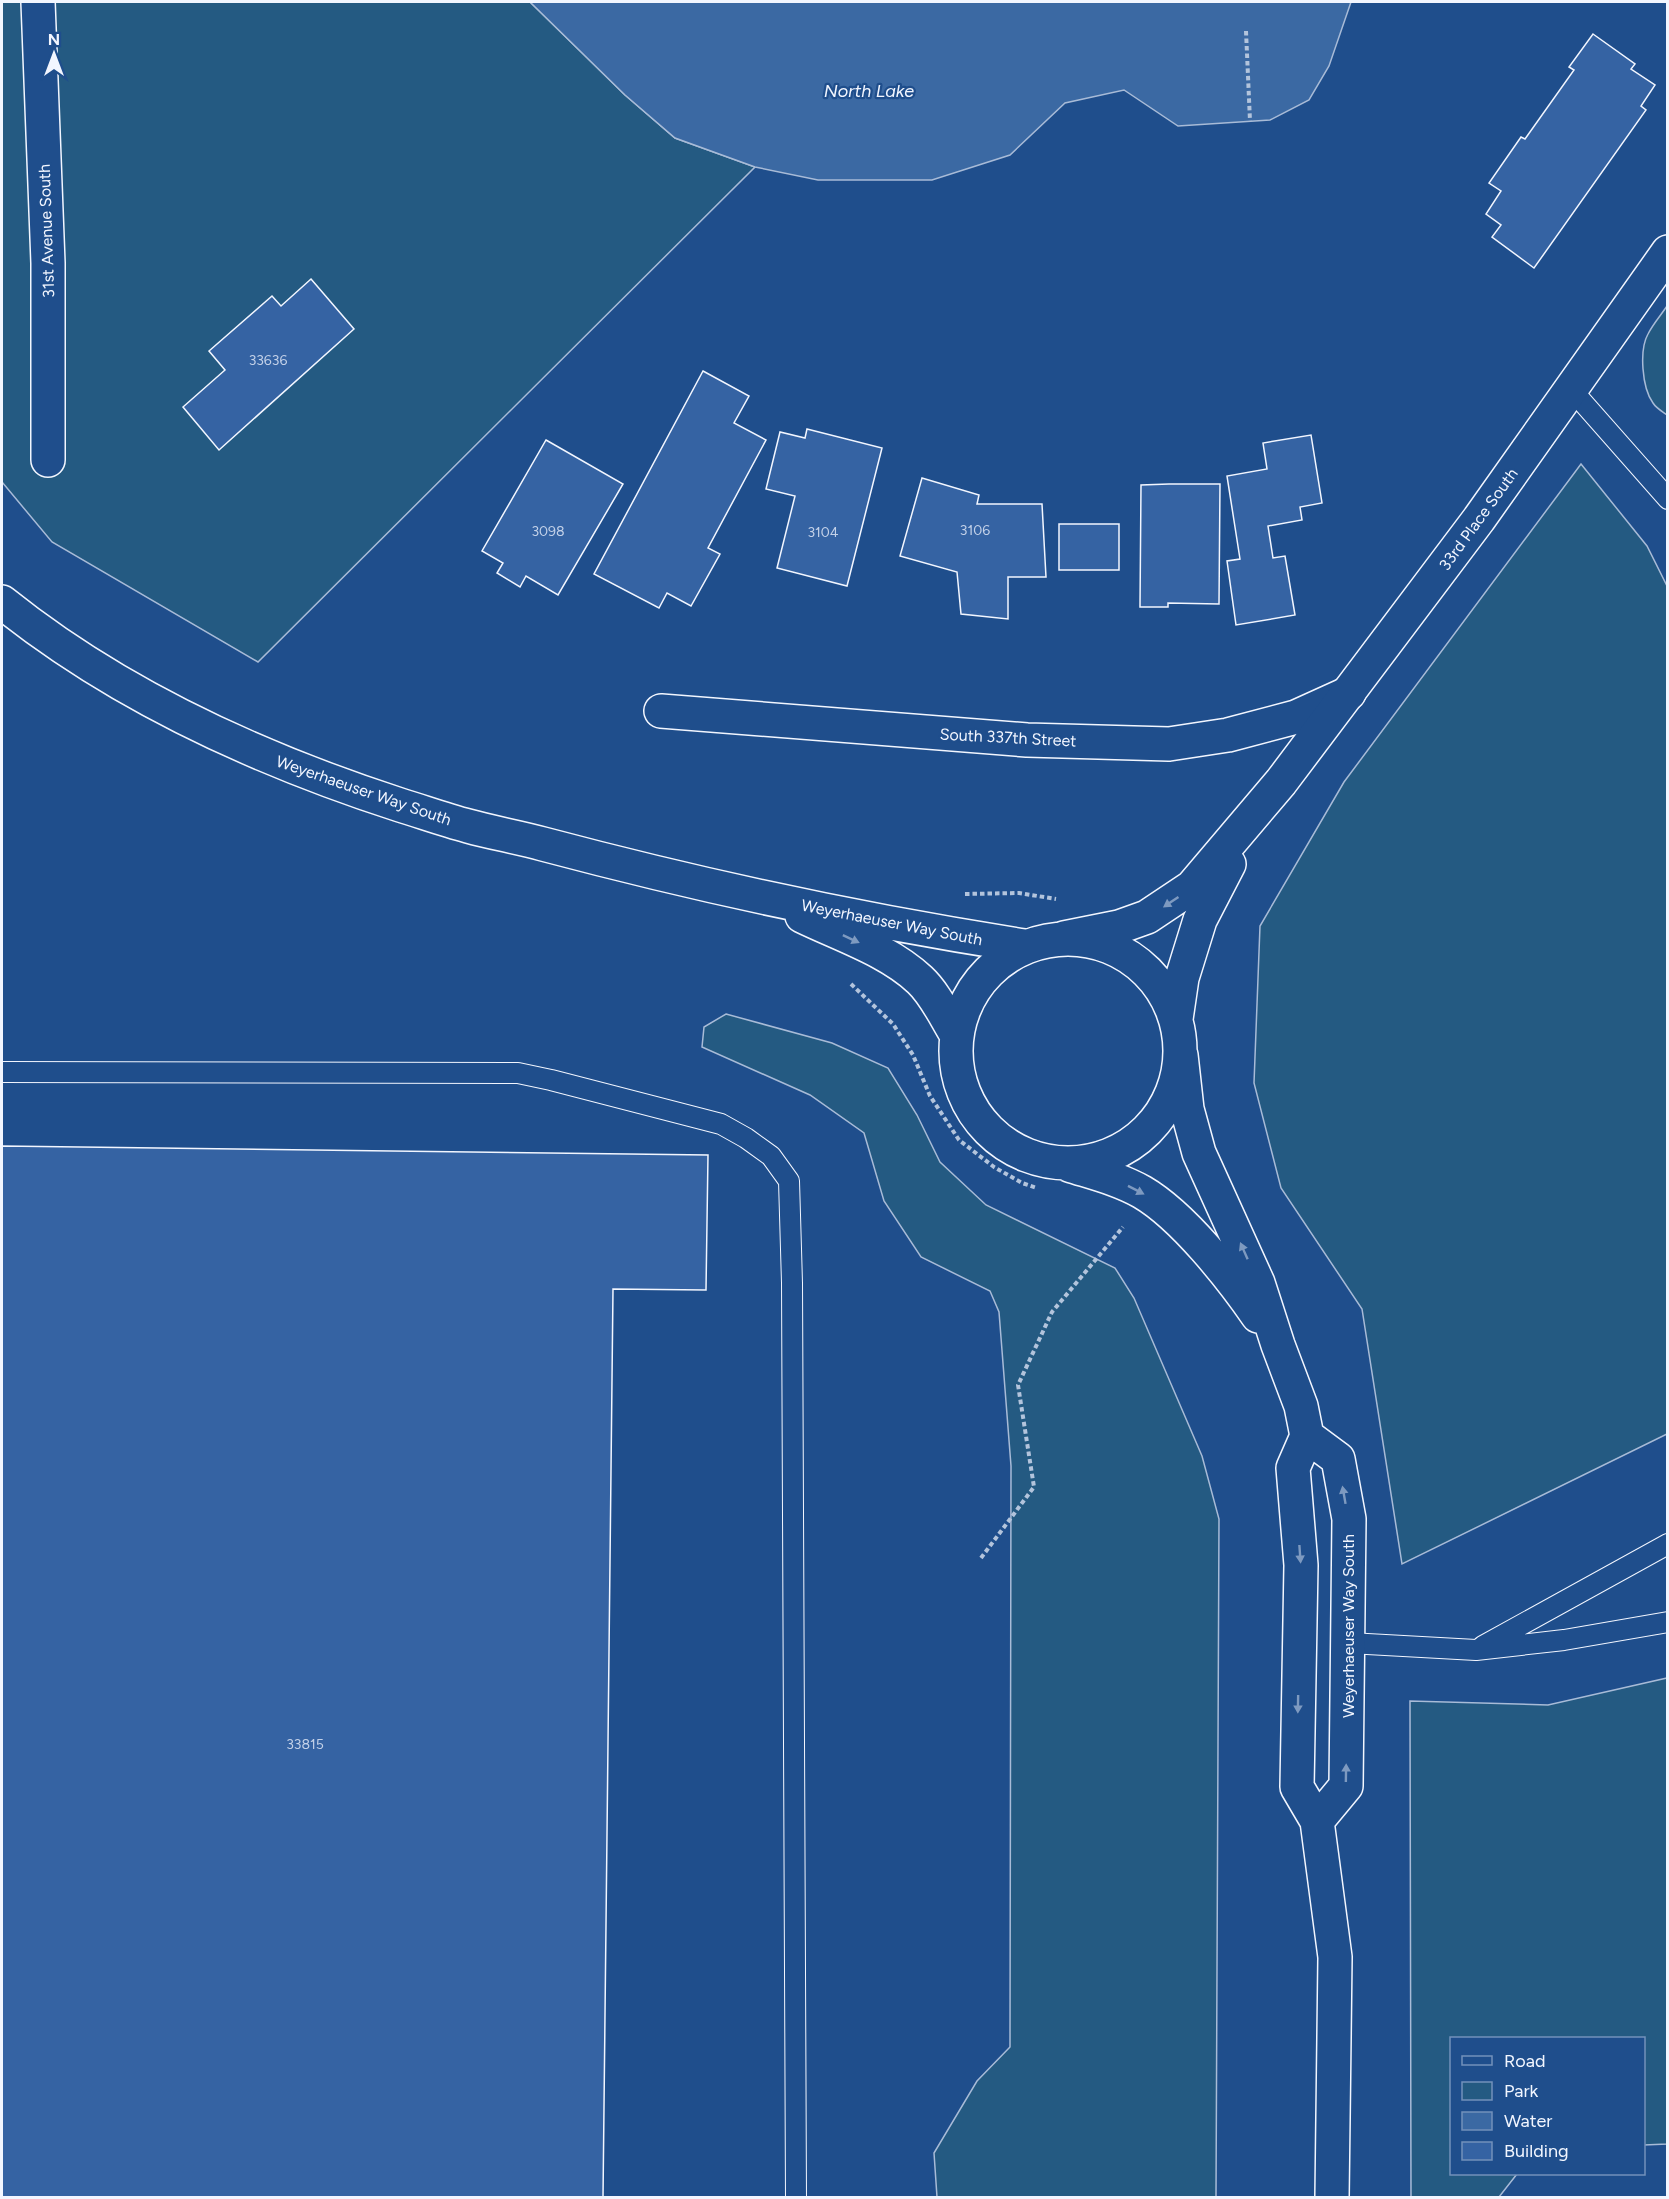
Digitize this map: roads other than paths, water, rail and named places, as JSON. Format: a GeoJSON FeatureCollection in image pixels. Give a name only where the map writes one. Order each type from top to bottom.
{"type":"FeatureCollection","features":[{"type":"Feature","properties":{"kind":"street","name":"31st Avenue South"},"geometry":{"type":"LineString","coordinates":[[38,2],[48,263],[48,460]]}},
{"type":"Feature","properties":{"kind":"street","name":"33rd Place South"},"geometry":{"type":"LineString","coordinates":[[1025,946],[1119,927],[1147,917],[1192,887],[1281,782],[1349,693],[1479,519],[1668,252]]}},
{"type":"Feature","properties":{"kind":"street","name":"Weyerhaeuser Way South"},"geometry":{"type":"LineString","coordinates":[[2,602],[57,643],[133,690],[213,733],[296,769],[467,826],[624,866],[760,896],[1025,946]]}},
{"type":"Feature","properties":{"kind":"street","name":"South 337th Street"},"geometry":{"type":"LineString","coordinates":[[661,711],[1027,740],[1169,744],[1228,735],[1296,717],[1349,693]]}},
{"type":"Feature","properties":{"kind":"street","name":"33rd Place South"},"geometry":{"type":"LineString","coordinates":[[1176,1019],[1182,978],[1200,920],[1229,864],[1281,782]]}},
{"type":"Feature","properties":{"kind":"street","name":"Weyerhaeuser Way South"},"geometry":{"type":"LineString","coordinates":[[760,896],[895,960],[921,981],[956,1034]]}},
{"type":"Feature","properties":{"kind":"street"},"geometry":{"type":"LineString","coordinates":[[1064,938],[1101,943],[1134,960],[1161,986],[1176,1019],[1188,1109],[1199,1152],[1258,1283],[1278,1346],[1301,1406],[1308,1436],[1293,1468],[1301,1565],[1297,1787],[1317,1821],[1335,1957],[1332,2198]]}},
{"type":"Feature","properties":{"kind":"street"},"geometry":{"type":"LineString","coordinates":[[1025,946],[993,966],[968,996],[956,1034],[956,1071],[969,1106],[993,1135],[1025,1155],[1113,1178],[1143,1193],[1164,1208],[1201,1244],[1240,1290],[1278,1346]]}},
{"type":"Feature","properties":{"kind":"street"},"geometry":{"type":"LineString","coordinates":[[1062,1163],[1097,1160],[1130,1145],[1156,1121],[1174,1090],[1181,1055]]}},
{"type":"Feature","properties":{"kind":"street","name":"Weyerhaeuser Way South"},"geometry":{"type":"LineString","coordinates":[[1308,1436],[1338,1459],[1349,1519],[1346,1786],[1317,1821]]}},
{"type":"Feature","properties":{"kind":"lane"},"geometry":{"type":"LineString","coordinates":[[1571,388],[1668,499]]}},
{"type":"Feature","properties":{"kind":"lane"},"geometry":{"type":"LineString","coordinates":[[2,1071],[518,1073],[721,1124],[771,1156],[789,1181],[792,1283],[796,2198]]}},
{"type":"Feature","properties":{"kind":"lane"},"geometry":{"type":"LineString","coordinates":[[1476,1650],[1668,1544]]}},
{"type":"Feature","properties":{"kind":"lane"},"geometry":{"type":"LineString","coordinates":[[1349,1643],[1476,1650],[1564,1640],[1668,1622]]}},
{"type":"Feature","properties":{"kind":"water","name":"North Lake"},"geometry":{"type":"Polygon","coordinates":[[[530,2],[1351,2],[1329,66],[1309,100],[1270,120],[1178,126],[1124,90],[1065,103],[1010,155],[932,180],[818,180],[755,167],[675,138],[625,95],[530,2]]]}}]}
